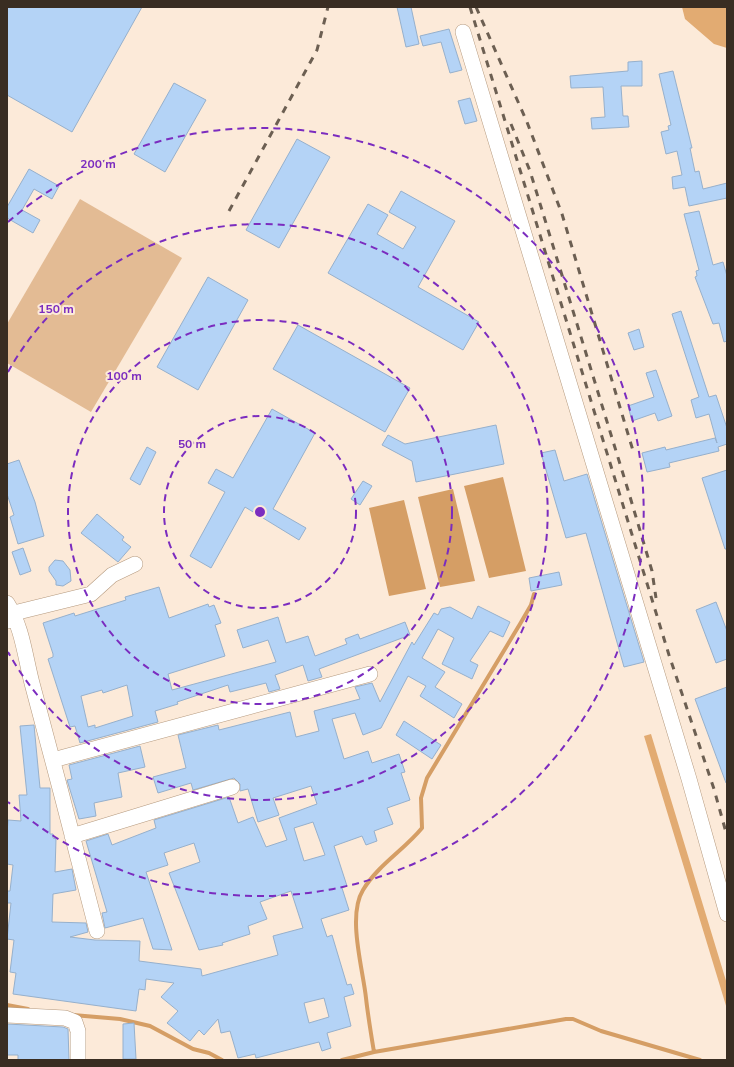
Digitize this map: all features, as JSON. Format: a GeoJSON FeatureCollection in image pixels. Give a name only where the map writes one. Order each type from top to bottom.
{"type":"FeatureCollection","features":[{"type":"Feature","properties":{"kind":"street"},"geometry":{"type":"LineString","coordinates":[[463,32],[689,779],[727,914]]}},
{"type":"Feature","properties":{"kind":"street"},"geometry":{"type":"LineString","coordinates":[[97,931],[32,684],[22,635],[9,613],[91,594],[112,575],[135,564]]}},
{"type":"Feature","properties":{"kind":"street"},"geometry":{"type":"LineString","coordinates":[[53,760],[370,674]]}},
{"type":"Feature","properties":{"kind":"street"},"geometry":{"type":"LineString","coordinates":[[72,836],[232,787]]}},
{"type":"Feature","properties":{"kind":"street"},"geometry":{"type":"LineString","coordinates":[[7,1015],[65,1018],[75,1022],[78,1031],[78,1060]]}},
{"type":"Feature","properties":{"kind":"shaded area"},"geometry":{"type":"Polygon","coordinates":[[[682,7],[727,7],[727,48],[714,44],[685,19],[682,7]]]}},
{"type":"Feature","properties":{"kind":"shaded area"},"geometry":{"type":"Polygon","coordinates":[[[80,199],[182,258],[91,412],[7,363],[7,324],[80,199]]]}},
{"type":"Feature","properties":{"kind":"shaded area"},"geometry":{"type":"Polygon","coordinates":[[[503,477],[526,571],[489,578],[464,486],[503,477]]]}},
{"type":"Feature","properties":{"kind":"shaded area"},"geometry":{"type":"Polygon","coordinates":[[[453,489],[475,581],[440,587],[418,497],[453,489]]]}},
{"type":"Feature","properties":{"kind":"shaded area"},"geometry":{"type":"Polygon","coordinates":[[[404,500],[426,589],[389,596],[369,508],[404,500]]]}},
{"type":"Feature","properties":{"kind":"shaded area"},"geometry":{"type":"Polygon","coordinates":[[[651,734],[727,984],[727,1009],[644,736],[651,734]]]}},
{"type":"Feature","properties":{"kind":"building"},"geometry":{"type":"Polygon","coordinates":[[[7,7],[142,7],[72,132],[7,95],[7,7]]]}},
{"type":"Feature","properties":{"kind":"building"},"geometry":{"type":"Polygon","coordinates":[[[397,7],[411,7],[419,44],[406,47],[397,7]]]}},
{"type":"Feature","properties":{"kind":"building"},"geometry":{"type":"Polygon","coordinates":[[[449,29],[462,70],[450,73],[441,42],[423,46],[420,36],[449,29]]]}},
{"type":"Feature","properties":{"kind":"building"},"geometry":{"type":"Polygon","coordinates":[[[642,61],[642,86],[621,86],[623,116],[628,116],[629,127],[592,129],[591,118],[605,117],[603,87],[571,88],[570,76],[628,71],[628,62],[642,61]]]}},
{"type":"Feature","properties":{"kind":"building"},"geometry":{"type":"Polygon","coordinates":[[[673,71],[692,148],[690,148],[695,172],[699,171],[703,189],[727,183],[727,198],[689,206],[685,187],[673,189],[672,177],[682,175],[677,151],[666,154],[661,132],[669,130],[668,126],[671,125],[659,74],[673,71]]]}},
{"type":"Feature","properties":{"kind":"building"},"geometry":{"type":"Polygon","coordinates":[[[174,83],[206,100],[165,172],[134,154],[174,83]]]}},
{"type":"Feature","properties":{"kind":"building"},"geometry":{"type":"Polygon","coordinates":[[[470,98],[477,121],[465,124],[458,101],[470,98]]]}},
{"type":"Feature","properties":{"kind":"building"},"geometry":{"type":"Polygon","coordinates":[[[297,139],[330,157],[279,248],[246,230],[297,139]]]}},
{"type":"Feature","properties":{"kind":"building"},"geometry":{"type":"Polygon","coordinates":[[[29,169],[59,186],[52,199],[34,189],[22,210],[40,220],[33,233],[7,218],[7,207],[29,169]]]}},
{"type":"Feature","properties":{"kind":"building"},"geometry":{"type":"Polygon","coordinates":[[[401,191],[455,221],[418,287],[479,322],[463,350],[328,273],[368,204],[388,215],[377,234],[403,249],[416,227],[389,212],[401,191]]]}},
{"type":"Feature","properties":{"kind":"building"},"geometry":{"type":"Polygon","coordinates":[[[699,211],[713,265],[723,262],[727,276],[727,341],[724,342],[719,323],[713,324],[695,277],[697,276],[696,271],[699,270],[684,214],[699,211]]]}},
{"type":"Feature","properties":{"kind":"building"},"geometry":{"type":"Polygon","coordinates":[[[208,277],[248,300],[198,390],[157,367],[208,277]]]}},
{"type":"Feature","properties":{"kind":"building"},"geometry":{"type":"Polygon","coordinates":[[[681,311],[709,397],[716,395],[727,428],[727,444],[718,447],[719,451],[669,463],[670,467],[647,472],[642,453],[665,447],[666,450],[715,438],[717,443],[709,414],[696,418],[691,400],[699,397],[672,314],[681,311]]]}},
{"type":"Feature","properties":{"kind":"building"},"geometry":{"type":"Polygon","coordinates":[[[298,325],[410,388],[385,432],[273,369],[298,325]]]}},
{"type":"Feature","properties":{"kind":"building"},"geometry":{"type":"Polygon","coordinates":[[[639,329],[644,347],[634,350],[628,333],[639,329]]]}},
{"type":"Feature","properties":{"kind":"building"},"geometry":{"type":"Polygon","coordinates":[[[656,370],[672,416],[658,421],[655,413],[632,421],[628,406],[654,397],[646,373],[656,370]]]}},
{"type":"Feature","properties":{"kind":"building"},"geometry":{"type":"Polygon","coordinates":[[[272,409],[315,433],[273,509],[306,528],[299,540],[245,507],[211,568],[190,556],[225,492],[208,483],[216,469],[233,478],[272,409]]]}},
{"type":"Feature","properties":{"kind":"building"},"geometry":{"type":"Polygon","coordinates":[[[496,425],[504,464],[416,482],[412,461],[382,445],[388,435],[405,444],[496,425]]]}},
{"type":"Feature","properties":{"kind":"building"},"geometry":{"type":"Polygon","coordinates":[[[147,447],[156,452],[140,485],[130,479],[147,447]]]}},
{"type":"Feature","properties":{"kind":"building"},"geometry":{"type":"Polygon","coordinates":[[[555,450],[564,481],[587,474],[644,662],[624,667],[586,533],[566,538],[541,453],[555,450]]]}},
{"type":"Feature","properties":{"kind":"building"},"geometry":{"type":"Polygon","coordinates":[[[19,460],[35,502],[44,536],[18,544],[10,517],[14,515],[7,494],[7,464],[19,460]]]}},
{"type":"Feature","properties":{"kind":"building"},"geometry":{"type":"Polygon","coordinates":[[[727,470],[727,549],[725,549],[702,478],[727,470]]]}},
{"type":"Feature","properties":{"kind":"building"},"geometry":{"type":"Polygon","coordinates":[[[363,481],[372,486],[360,505],[351,499],[363,481]]]}},
{"type":"Feature","properties":{"kind":"building"},"geometry":{"type":"Polygon","coordinates":[[[97,514],[124,537],[122,540],[131,547],[118,562],[81,533],[97,514]]]}},
{"type":"Feature","properties":{"kind":"building"},"geometry":{"type":"Polygon","coordinates":[[[23,548],[31,571],[20,575],[12,552],[23,548]]]}},
{"type":"Feature","properties":{"kind":"building"},"geometry":{"type":"Polygon","coordinates":[[[55,560],[63,561],[70,570],[71,581],[63,586],[56,585],[56,581],[49,571],[49,567],[55,560]]]}},
{"type":"Feature","properties":{"kind":"building"},"geometry":{"type":"Polygon","coordinates":[[[559,572],[562,585],[531,591],[529,578],[559,572]]]}},
{"type":"Feature","properties":{"kind":"building"},"geometry":{"type":"Polygon","coordinates":[[[159,587],[169,618],[208,604],[209,607],[214,605],[221,623],[215,625],[225,656],[168,674],[172,690],[276,662],[268,640],[243,648],[237,630],[278,617],[286,643],[308,636],[315,656],[347,644],[345,639],[358,634],[360,639],[405,622],[410,635],[319,669],[322,677],[308,681],[303,665],[275,675],[280,689],[269,692],[266,683],[230,692],[228,685],[155,711],[158,722],[80,743],[75,726],[70,727],[48,659],[53,657],[53,654],[43,623],[74,613],[75,616],[126,600],[125,597],[159,587]],[[127,685],[103,693],[102,690],[81,696],[88,727],[95,725],[95,728],[133,716],[127,685]]]}},
{"type":"Feature","properties":{"kind":"building"},"geometry":{"type":"Polygon","coordinates":[[[716,602],[727,631],[727,659],[716,663],[696,610],[716,602]]]}},
{"type":"Feature","properties":{"kind":"building"},"geometry":{"type":"Polygon","coordinates":[[[478,606],[510,622],[503,637],[490,631],[470,661],[478,665],[472,679],[442,664],[454,638],[438,629],[422,658],[445,672],[435,687],[462,704],[454,718],[420,696],[426,686],[408,676],[381,728],[363,735],[355,713],[332,719],[344,759],[368,751],[372,763],[399,754],[405,772],[401,773],[410,800],[387,808],[393,824],[374,831],[377,841],[366,845],[362,836],[334,846],[347,886],[342,888],[349,910],[321,919],[327,937],[332,935],[347,985],[351,984],[354,994],[344,997],[351,1026],[327,1033],[331,1048],[322,1051],[319,1042],[256,1058],[255,1054],[238,1058],[230,1031],[221,1033],[218,1019],[204,1035],[199,1030],[190,1041],[167,1023],[178,1011],[161,997],[174,983],[146,979],[145,990],[139,989],[136,1011],[13,994],[16,973],[10,972],[14,940],[7,939],[11,903],[7,903],[7,891],[10,891],[13,865],[7,864],[7,833],[8,820],[21,821],[19,795],[27,795],[20,726],[34,725],[40,788],[50,788],[50,834],[53,834],[53,838],[56,839],[55,872],[72,869],[76,890],[53,894],[52,922],[86,923],[88,932],[70,937],[95,940],[140,941],[139,961],[201,969],[202,976],[278,955],[273,936],[303,928],[291,891],[260,902],[267,919],[248,926],[250,934],[222,943],[223,945],[199,950],[169,873],[200,862],[194,843],[164,853],[168,865],[146,872],[172,950],[153,949],[143,918],[105,928],[102,913],[107,912],[86,841],[108,834],[112,845],[156,828],[154,820],[229,797],[238,823],[253,817],[266,847],[287,840],[279,818],[317,804],[311,786],[273,798],[279,815],[258,822],[248,789],[240,791],[240,784],[234,778],[193,790],[191,783],[158,793],[153,777],[186,768],[178,735],[218,725],[219,730],[290,712],[296,737],[319,731],[314,711],[360,699],[355,687],[372,683],[380,702],[412,642],[414,645],[434,613],[438,615],[441,609],[450,607],[472,619],[478,606]],[[313,822],[294,828],[304,861],[325,855],[313,822]],[[324,998],[304,1003],[309,1023],[329,1017],[324,998]]]}},
{"type":"Feature","properties":{"kind":"building"},"geometry":{"type":"Polygon","coordinates":[[[727,687],[727,783],[726,783],[695,699],[727,687]]]}},
{"type":"Feature","properties":{"kind":"building"},"geometry":{"type":"Polygon","coordinates":[[[404,721],[441,745],[432,759],[396,735],[404,721]]]}},
{"type":"Feature","properties":{"kind":"building"},"geometry":{"type":"Polygon","coordinates":[[[140,746],[145,767],[118,773],[122,797],[94,803],[96,816],[79,819],[67,780],[72,779],[69,765],[140,746]]]}},
{"type":"Feature","properties":{"kind":"building"},"geometry":{"type":"Polygon","coordinates":[[[134,1023],[136,1059],[123,1059],[123,1024],[134,1023]]]}},
{"type":"Feature","properties":{"kind":"building"},"geometry":{"type":"Polygon","coordinates":[[[7,1024],[63,1027],[68,1029],[69,1060],[18,1060],[18,1055],[7,1055],[7,1024]]]}},
{"type":"Feature","properties":{"kind":"waterway"},"geometry":{"type":"LineString","coordinates":[[374,1052],[357,943],[356,914],[358,901],[363,890],[376,873],[422,828],[421,798],[427,778],[520,624],[531,605],[534,594]]}},
{"type":"Feature","properties":{"kind":"waterway"},"geometry":{"type":"LineString","coordinates":[[7,1005],[28,1009]]}},
{"type":"Feature","properties":{"kind":"waterway"},"geometry":{"type":"LineString","coordinates":[[73,1015],[120,1019],[150,1026],[193,1049],[209,1053],[222,1060]]}},
{"type":"Feature","properties":{"kind":"waterway"},"geometry":{"type":"LineString","coordinates":[[342,1060],[374,1052],[566,1019],[573,1019],[601,1031],[700,1060]]}},
{"type":"Feature","properties":{"kind":"railway"},"geometry":{"type":"LineString","coordinates":[[229,211],[317,50],[328,7]]}},
{"type":"Feature","properties":{"kind":"railway"},"geometry":{"type":"LineString","coordinates":[[470,7],[669,655],[714,789],[727,836]]}},
{"type":"Feature","properties":{"kind":"railway"},"geometry":{"type":"LineString","coordinates":[[476,7],[527,122],[562,214],[634,454]]}},
{"type":"Feature","properties":{"kind":"railway"},"geometry":{"type":"LineString","coordinates":[[511,124],[530,171],[628,490],[652,571],[656,598]]}}]}
